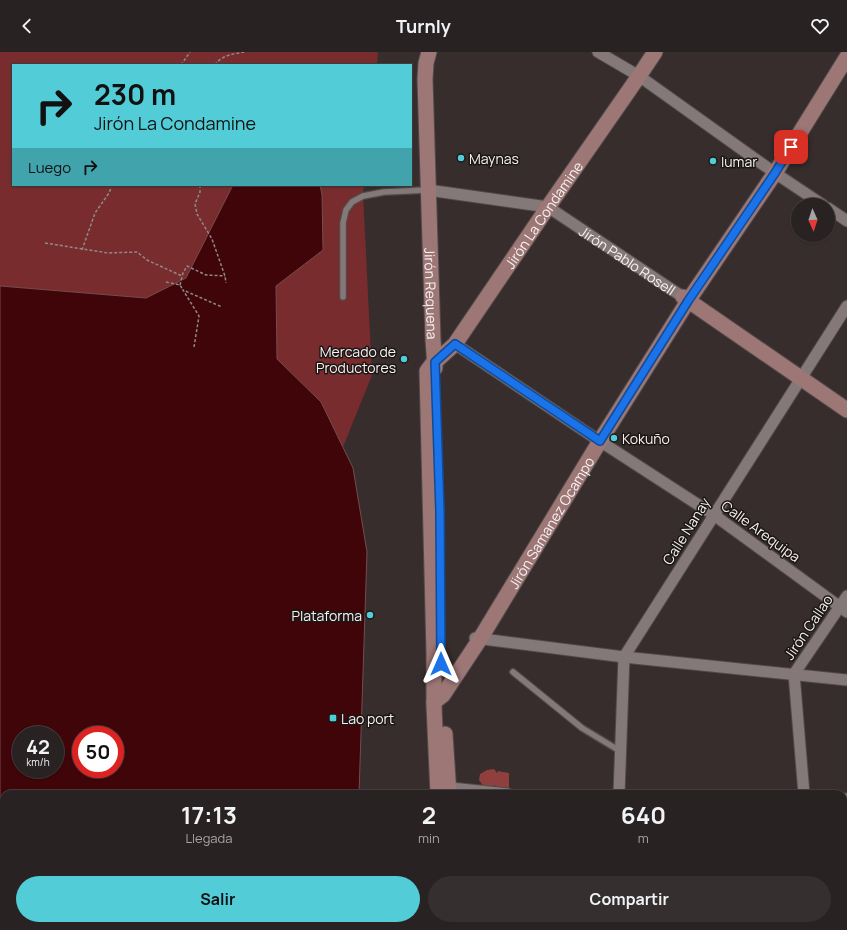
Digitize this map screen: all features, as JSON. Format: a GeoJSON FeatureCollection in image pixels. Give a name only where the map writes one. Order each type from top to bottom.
{"type":"FeatureCollection","features":[{"type":"Feature","properties":{"kind":"main road","name":"Jirón Requena"},"geometry":{"type":"LineString","coordinates":[[429,52],[426,63],[425,79],[433,340],[431,367],[435,511],[434,653],[438,691],[443,790]]}},
{"type":"Feature","properties":{"kind":"main road","name":"Jirón La Condamine"},"geometry":{"type":"LineString","coordinates":[[431,367],[455,344],[654,52]]}},
{"type":"Feature","properties":{"kind":"main road","name":"Jirón Samanez Ocampo"},"geometry":{"type":"LineString","coordinates":[[772,170],[840,52]]}},
{"type":"Feature","properties":{"kind":"main road","name":"Jirón Samanez Ocampo"},"geometry":{"type":"LineString","coordinates":[[438,691],[476,639],[596,438],[686,299],[847,57]]}},
{"type":"Feature","properties":{"kind":"main road","name":"Jirón Pablo Rosell"},"geometry":{"type":"LineString","coordinates":[[686,299],[847,410]]}},
{"type":"Feature","properties":{"kind":"street"},"geometry":{"type":"LineString","coordinates":[[598,52],[639,76],[813,198]]}},
{"type":"Feature","properties":{"kind":"street","name":"Jirón Pablo Rosell"},"geometry":{"type":"LineString","coordinates":[[428,190],[548,207],[686,299]]}},
{"type":"Feature","properties":{"kind":"street"},"geometry":{"type":"LineString","coordinates":[[835,213],[847,221]]}},
{"type":"Feature","properties":{"kind":"street","name":"Calle Nanay"},"geometry":{"type":"LineString","coordinates":[[624,657],[847,306]]}},
{"type":"Feature","properties":{"kind":"street","name":"Calle Arequipa"},"geometry":{"type":"LineString","coordinates":[[455,344],[596,438],[714,514],[843,610]]}},
{"type":"Feature","properties":{"kind":"street","name":"Jirón Callao"},"geometry":{"type":"LineString","coordinates":[[794,674],[843,610],[847,596]]}},
{"type":"Feature","properties":{"kind":"street"},"geometry":{"type":"LineString","coordinates":[[476,639],[624,657],[847,680]]}},
{"type":"Feature","properties":{"kind":"street"},"geometry":{"type":"LineString","coordinates":[[619,790],[624,657]]}},
{"type":"Feature","properties":{"kind":"street"},"geometry":{"type":"LineString","coordinates":[[794,674],[804,790]]}},
{"type":"Feature","properties":{"kind":"lane"},"geometry":{"type":"LineString","coordinates":[[343,297],[343,223],[346,210],[352,202],[363,196],[378,193],[428,190]]}},
{"type":"Feature","properties":{"kind":"lane"},"geometry":{"type":"LineString","coordinates":[[513,672],[582,728],[621,752]]}},
{"type":"Feature","properties":{"kind":"path"},"geometry":{"type":"LineString","coordinates":[[182,64],[190,52]]}},
{"type":"Feature","properties":{"kind":"path"},"geometry":{"type":"LineString","coordinates":[[216,64],[223,57],[245,52]]}},
{"type":"Feature","properties":{"kind":"path"},"geometry":{"type":"LineString","coordinates":[[82,250],[95,214],[109,193],[112,186]]}},
{"type":"Feature","properties":{"kind":"path"},"geometry":{"type":"LineString","coordinates":[[200,186],[200,192],[195,204],[197,214],[210,235],[225,276],[226,283]]}},
{"type":"Feature","properties":{"kind":"path"},"geometry":{"type":"LineString","coordinates":[[45,243],[108,253],[138,252],[147,260],[182,276]]}},
{"type":"Feature","properties":{"kind":"path"},"geometry":{"type":"LineString","coordinates":[[194,347],[199,316],[180,285],[182,276],[187,266],[206,275],[225,276]]}},
{"type":"Feature","properties":{"kind":"path"},"geometry":{"type":"LineString","coordinates":[[166,282],[180,285]]}},
{"type":"Feature","properties":{"kind":"path"},"geometry":{"type":"LineString","coordinates":[[183,290],[222,307]]}},
{"type":"Feature","properties":{"kind":"shaded area"},"geometry":{"type":"Polygon","coordinates":[[[0,52],[378,52],[377,64],[12,64],[12,186],[232,186],[186,279],[146,298],[0,286],[0,52]]]}},
{"type":"Feature","properties":{"kind":"shaded area"},"geometry":{"type":"Polygon","coordinates":[[[232,186],[320,186],[322,195],[323,250],[276,286],[277,359],[321,402],[353,468],[367,552],[359,790],[0,790],[0,286],[146,298],[186,278],[232,186]]]}},
{"type":"Feature","properties":{"kind":"shaded area"},"geometry":{"type":"Polygon","coordinates":[[[320,186],[364,186],[372,375],[343,447],[321,402],[277,359],[276,286],[321,190],[320,186]]]}},
{"type":"Feature","properties":{"kind":"shaded area"},"geometry":{"type":"Polygon","coordinates":[[[494,769],[497,773],[498,771],[509,773],[509,789],[497,788],[495,785],[494,789],[484,787],[479,780],[480,774],[487,770],[494,769]]]}},
{"type":"Feature","properties":{"kind":"place","name":"Maynas"},"geometry":{"type":"Point","coordinates":[461,158]}},
{"type":"Feature","properties":{"kind":"place","name":"lumar"},"geometry":{"type":"Point","coordinates":[713,161]}},
{"type":"Feature","properties":{"kind":"place","name":"Mercado de Productores"},"geometry":{"type":"Point","coordinates":[404,359]}},
{"type":"Feature","properties":{"kind":"place","name":"Kokuño"},"geometry":{"type":"Point","coordinates":[614,438]}},
{"type":"Feature","properties":{"kind":"place","name":"Plataforma"},"geometry":{"type":"Point","coordinates":[370,615]}},
{"type":"Feature","properties":{"kind":"place","name":"Lao port"},"geometry":{"type":"Point","coordinates":[333,718]}},
{"type":"Feature","properties":{"kind":"route"},"geometry":{"type":"LineString","coordinates":[[441,664],[440,511],[435,362],[455,344],[600,441],[688,301],[791,147]]}}]}
